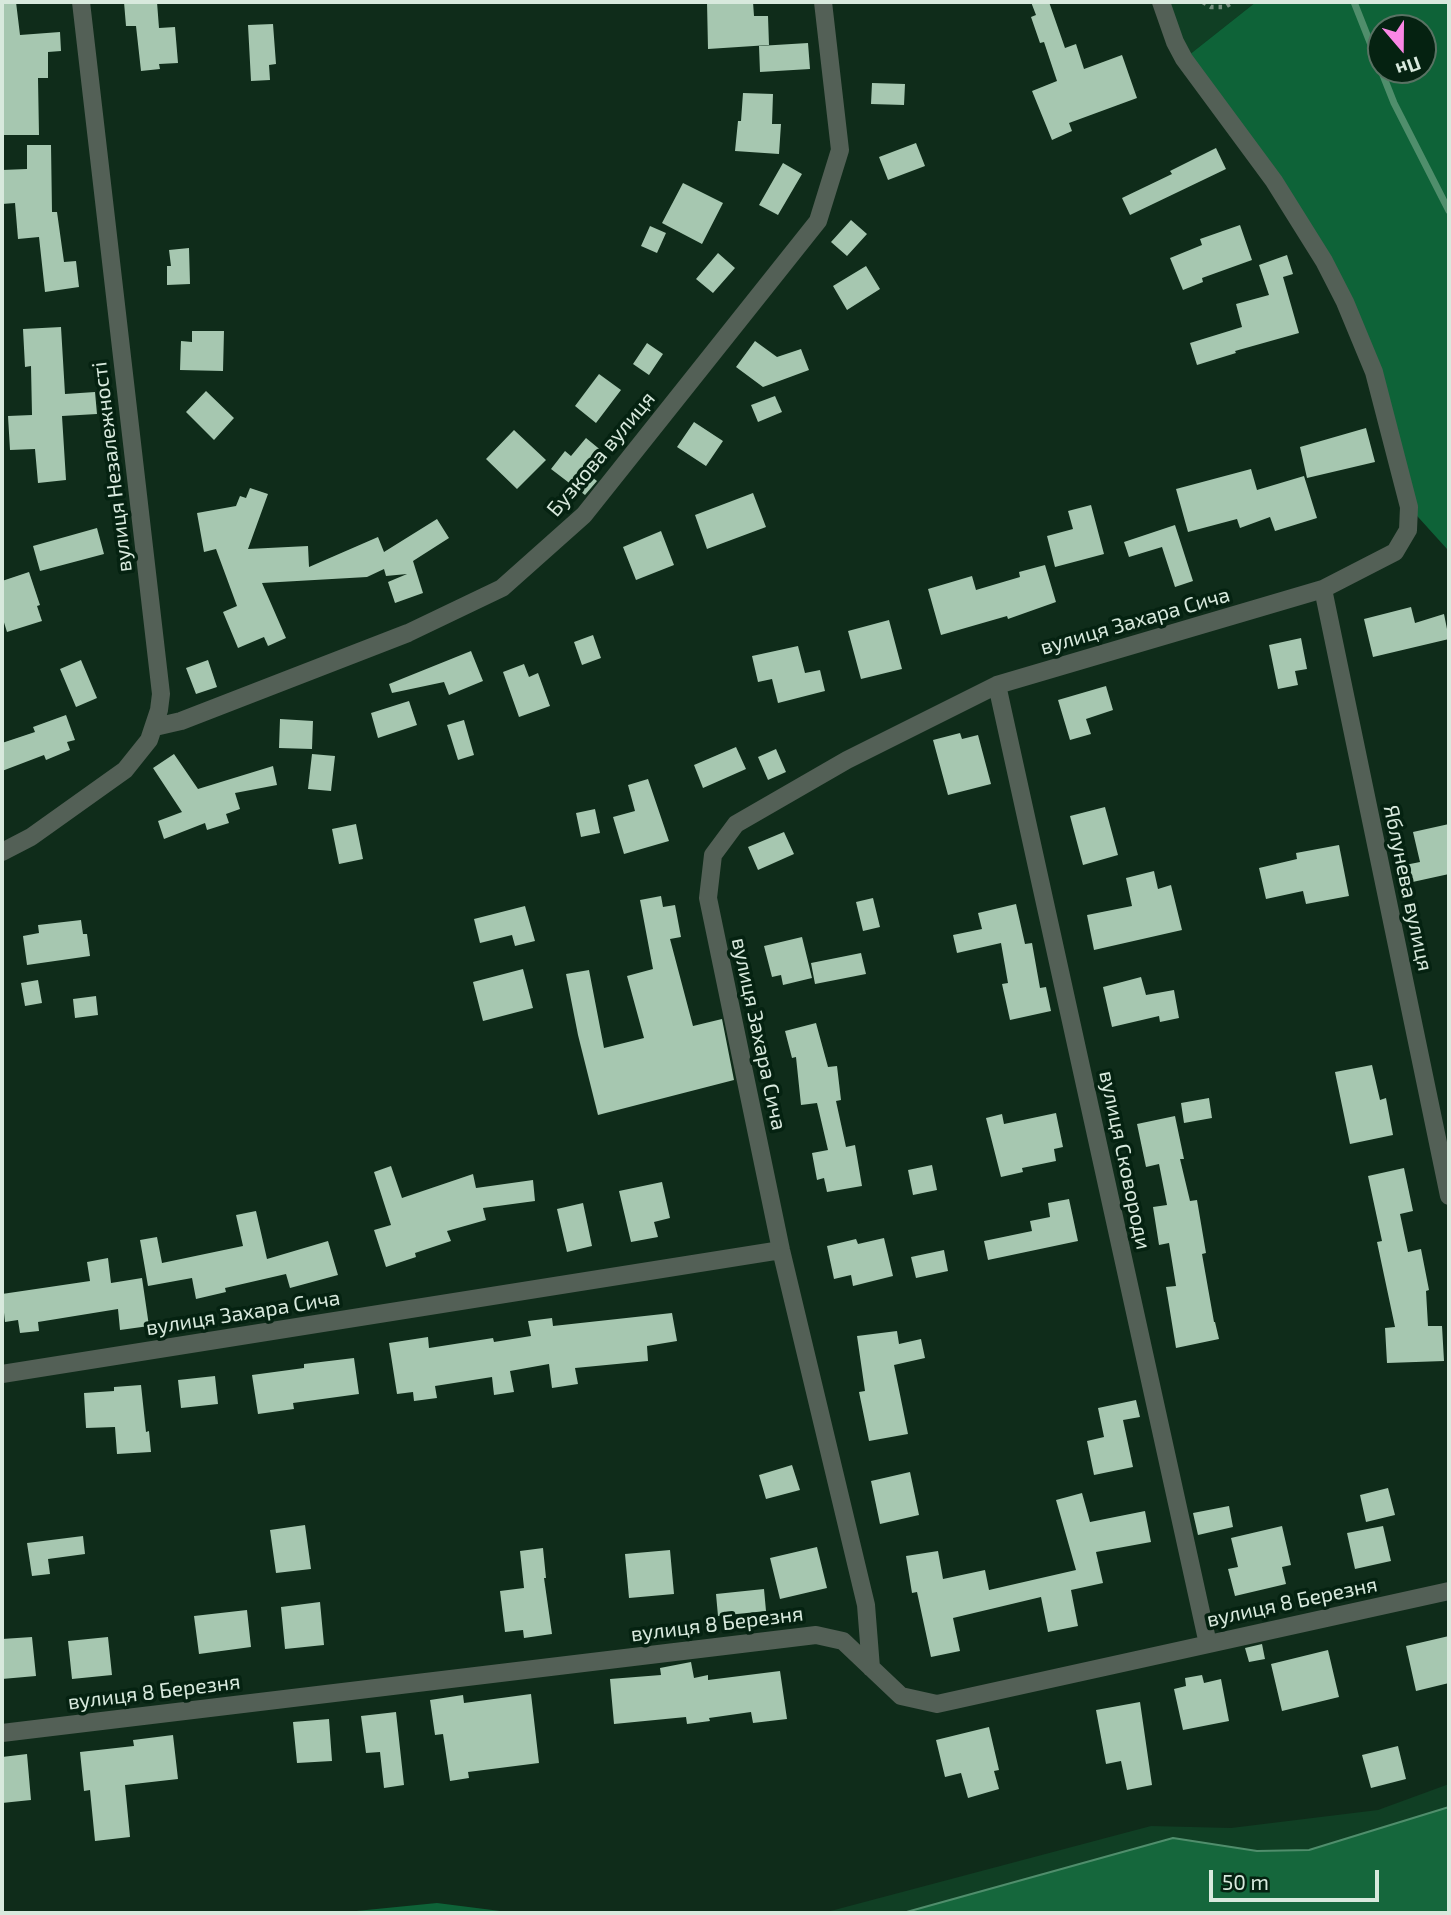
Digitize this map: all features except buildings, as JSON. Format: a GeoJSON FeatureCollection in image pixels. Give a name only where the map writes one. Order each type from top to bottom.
{"type":"FeatureCollection","features":[{"type":"Feature","properties":{"kind":"street","name":"вулиця Незалежності"},"geometry":{"type":"LineString","coordinates":[[2,852],[31,837],[110,783],[140,752],[155,727],[161,694],[81,2]]}},
{"type":"Feature","properties":{"kind":"street","name":"Бузкова вулиця"},"geometry":{"type":"LineString","coordinates":[[155,727],[181,722],[408,633],[502,589],[584,515],[818,221],[840,150],[822,2]]}},
{"type":"Feature","properties":{"kind":"street","name":"вулиця Захара Сича"},"geometry":{"type":"LineString","coordinates":[[871,1668],[866,1605],[781,1250],[708,898],[712,855],[736,824],[847,760],[997,685],[1323,589],[1395,552],[1408,530],[1409,507],[1374,372],[1360,335],[1324,261],[1274,181],[1184,59],[1175,43],[1161,2]]}},
{"type":"Feature","properties":{"kind":"street","name":"Яблунева вулиця"},"geometry":{"type":"LineString","coordinates":[[1323,589],[1449,1196]]}},
{"type":"Feature","properties":{"kind":"street","name":"вулиця Сковороди"},"geometry":{"type":"LineString","coordinates":[[997,685],[1208,1644]]}},
{"type":"Feature","properties":{"kind":"street","name":"вулиця Захара Сича"},"geometry":{"type":"LineString","coordinates":[[2,1374],[781,1250]]}},
{"type":"Feature","properties":{"kind":"street","name":"вулиця 8 Березня"},"geometry":{"type":"LineString","coordinates":[[2,1733],[816,1635],[843,1641],[901,1696],[937,1704],[1449,1591]]}},
{"type":"Feature","properties":{"kind":"path"},"geometry":{"type":"LineString","coordinates":[[1203,2],[1211,7],[1225,7],[1233,2]]}},
{"type":"Feature","properties":{"kind":"shaded area"},"geometry":{"type":"Polygon","coordinates":[[[1161,2],[1256,2],[1184,59],[1161,2]]]}},
{"type":"Feature","properties":{"kind":"shaded area"},"geometry":{"type":"Polygon","coordinates":[[[1256,2],[1449,2],[1449,558],[1447,549],[1409,507],[1345,302],[1184,59],[1256,2]]]}},
{"type":"Feature","properties":{"kind":"shaded area"},"geometry":{"type":"Polygon","coordinates":[[[1449,1784],[1449,1807],[1309,1850],[1257,1851],[1173,1838],[903,1913],[823,1913],[1151,1826],[1231,1828],[1378,1810],[1449,1784]]]}},
{"type":"Feature","properties":{"kind":"shaded area"},"geometry":{"type":"Polygon","coordinates":[[[1449,1807],[1449,1913],[903,1913],[1173,1838],[1257,1851],[1309,1850],[1449,1807]]]}},
{"type":"Feature","properties":{"kind":"shaded area"},"geometry":{"type":"Polygon","coordinates":[[[437,1903],[516,1913],[336,1913],[437,1903]]]}},
{"type":"Feature","properties":{"kind":"waterway"},"geometry":{"type":"LineString","coordinates":[[1354,2],[1394,103],[1449,211]]}}]}
